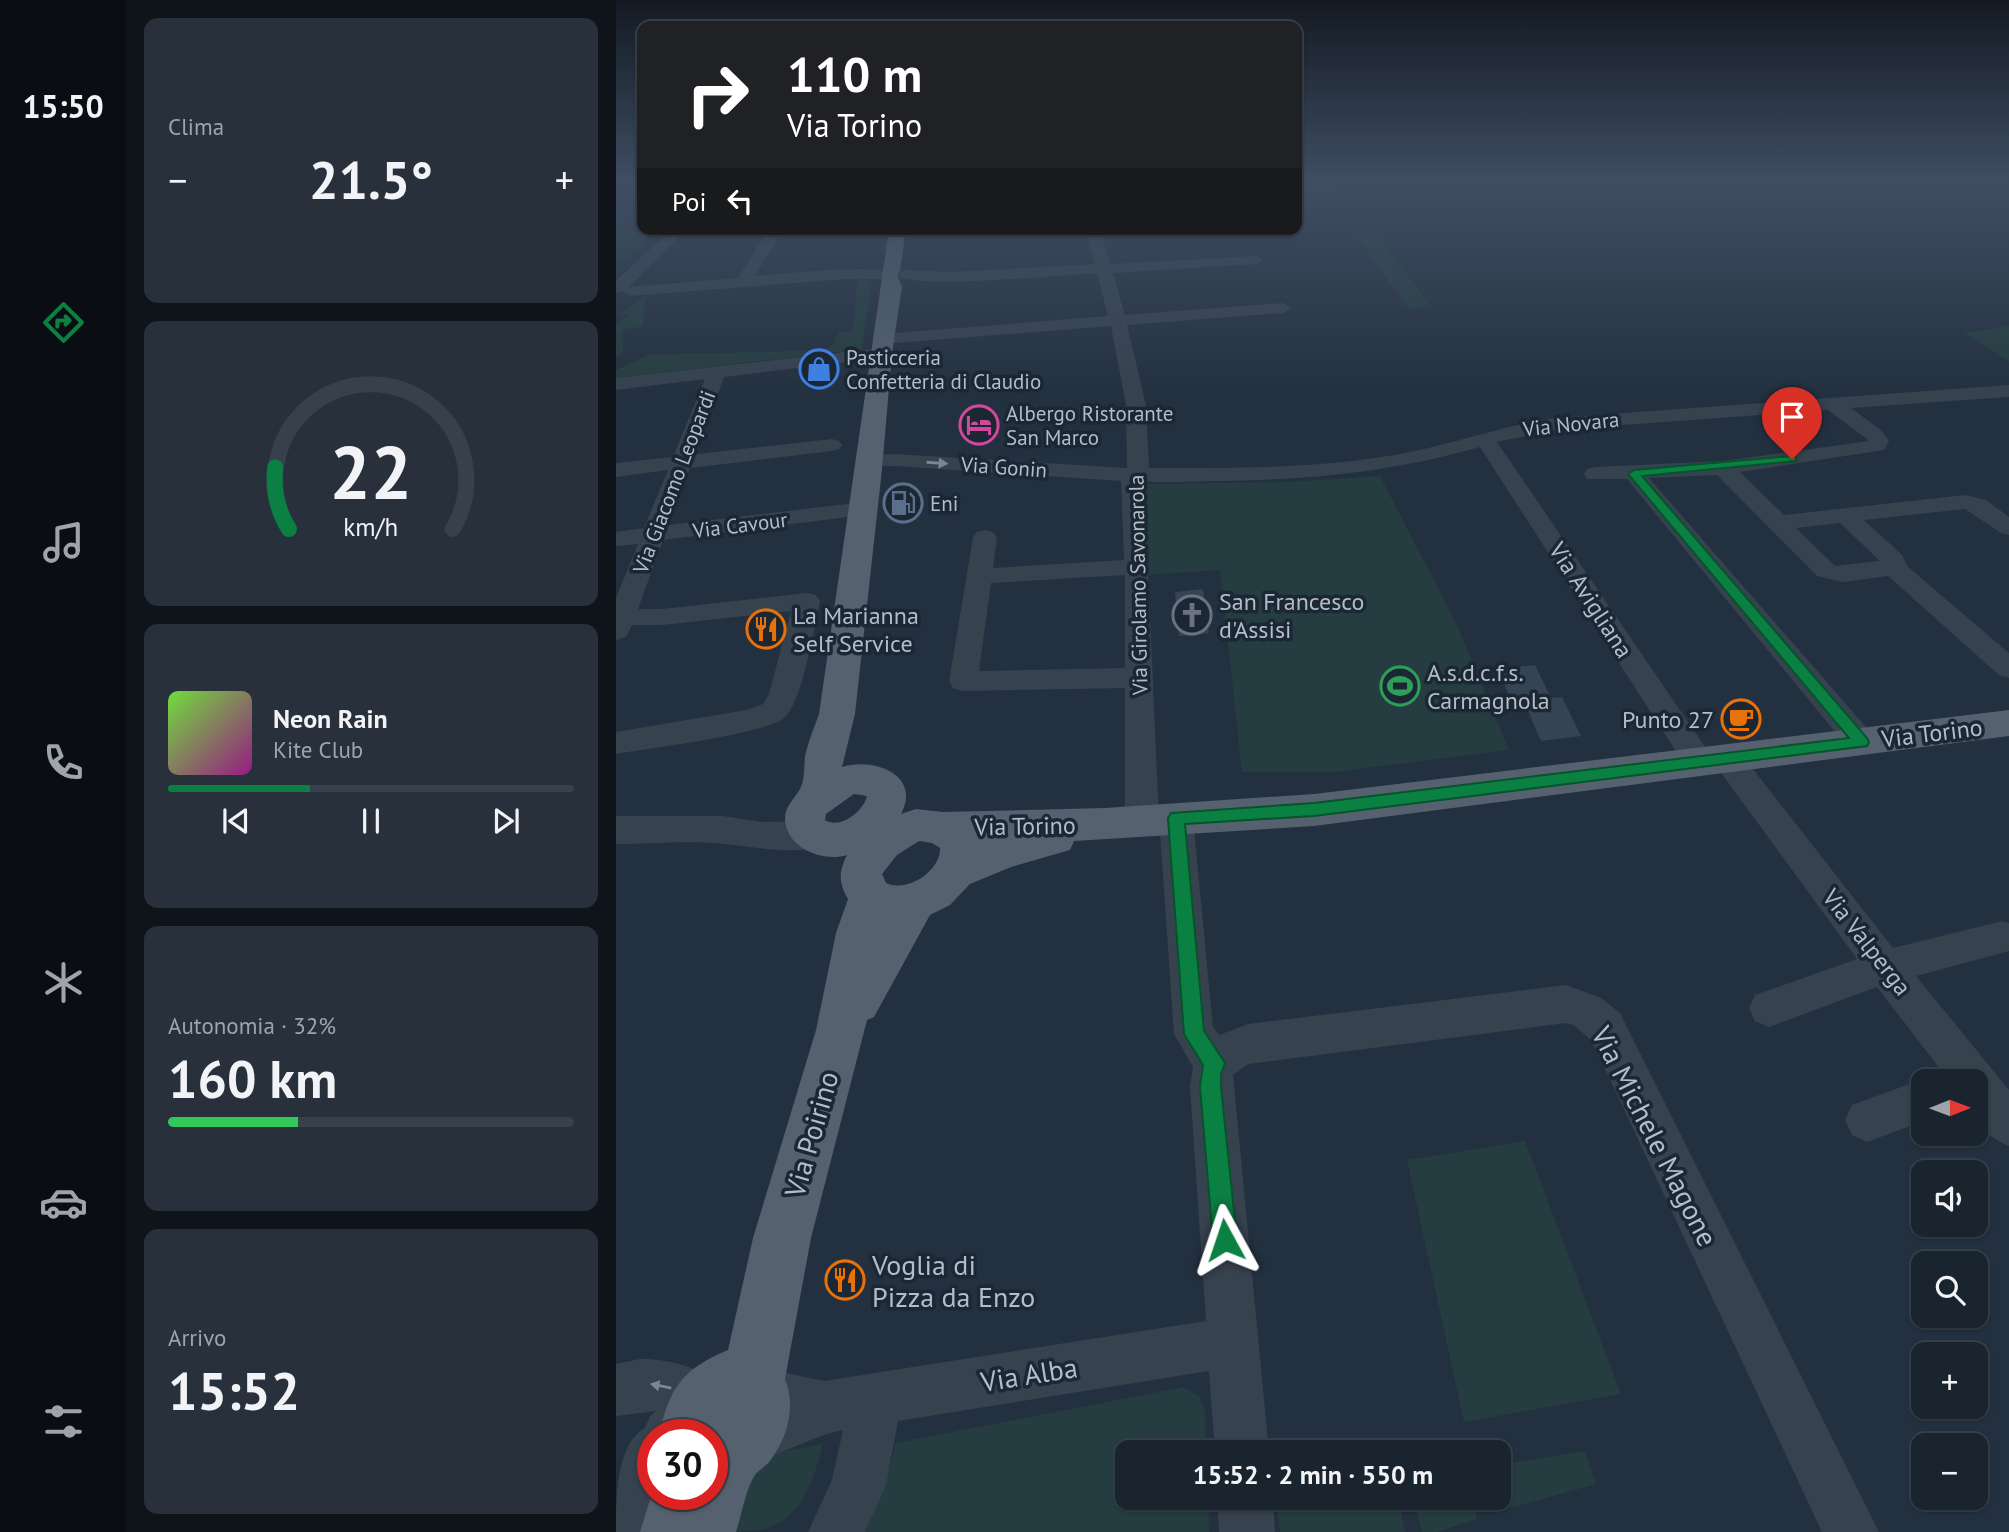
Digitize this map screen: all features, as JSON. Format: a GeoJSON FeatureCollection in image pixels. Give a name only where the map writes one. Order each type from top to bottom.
{"type":"FeatureCollection","features":[{"type":"Feature","properties":{"kind":"main road","name":"Via Poirino"},"geometry":{"type":"LineString","coordinates":[[719,1419],[782,1238],[841,1030],[859,933],[836,840],[825,753],[837,714],[896,252]]}},
{"type":"Feature","properties":{"kind":"main road"},"geometry":{"type":"LineString","coordinates":[[837,714],[903,809]]}},
{"type":"Feature","properties":{"kind":"main road","name":"Via Torino"},"geometry":{"type":"LineString","coordinates":[[903,809],[1002,825],[1141,821],[1314,810],[2007,726]]}},
{"type":"Feature","properties":{"kind":"main road"},"geometry":{"type":"LineString","coordinates":[[915,901],[883,903],[836,840],[840,783],[903,809],[955,835],[961,845],[961,858],[956,871]]}},
{"type":"Feature","properties":{"kind":"main road"},"geometry":{"type":"LineString","coordinates":[[836,840],[886,838],[903,809]]}},
{"type":"Feature","properties":{"kind":"main road","name":"Via Torino"},"geometry":{"type":"LineString","coordinates":[[915,901],[939,889],[956,871],[1003,852],[1141,821]]}},
{"type":"Feature","properties":{"kind":"main road","name":"Via Poirino"},"geometry":{"type":"LineString","coordinates":[[841,1030],[915,901]]}},
{"type":"Feature","properties":{"kind":"main road","name":"Via Poirino"},"geometry":{"type":"LineString","coordinates":[[675,1532],[684,1510]]}},
{"type":"Feature","properties":{"kind":"main road","name":"Via Poirino"},"geometry":{"type":"LineString","coordinates":[[701,1532],[704,1510]]}},
{"type":"Feature","properties":{"kind":"street"},"geometry":{"type":"LineString","coordinates":[[623,291],[658,252]]}},
{"type":"Feature","properties":{"kind":"street"},"geometry":{"type":"LineString","coordinates":[[743,283],[762,252]]}},
{"type":"Feature","properties":{"kind":"street","name":"Via Girolamo Savonarola"},"geometry":{"type":"LineString","coordinates":[[1099,252],[1136,405],[1138,473],[1132,482],[1137,567],[1141,821]]}},
{"type":"Feature","properties":{"kind":"street"},"geometry":{"type":"LineString","coordinates":[[954,293],[1257,260]]}},
{"type":"Feature","properties":{"kind":"street"},"geometry":{"type":"LineString","coordinates":[[623,291],[845,274],[893,282],[951,277],[1106,276]]}},
{"type":"Feature","properties":{"kind":"street"},"geometry":{"type":"LineString","coordinates":[[616,384],[717,372],[882,346],[1118,321],[1283,308]]}},
{"type":"Feature","properties":{"kind":"street","name":"Via Giacomo Leopardi"},"geometry":{"type":"LineString","coordinates":[[618,621],[717,372]]}},
{"type":"Feature","properties":{"kind":"street","name":"Via Novara"},"geometry":{"type":"LineString","coordinates":[[1138,473],[1268,473],[1344,468],[1392,463],[1525,427],[2009,391]]}},
{"type":"Feature","properties":{"kind":"street"},"geometry":{"type":"LineString","coordinates":[[1595,474],[1634,474],[1723,467],[1877,446],[1879,441],[1874,435],[1822,405]]}},
{"type":"Feature","properties":{"kind":"street","name":"Via Avigliana"},"geometry":{"type":"LineString","coordinates":[[1485,439],[1713,760]]}},
{"type":"Feature","properties":{"kind":"street"},"geometry":{"type":"LineString","coordinates":[[616,470],[832,445]]}},
{"type":"Feature","properties":{"kind":"street","name":"Via Gonin"},"geometry":{"type":"LineString","coordinates":[[869,461],[895,460],[1125,475],[1138,473]]}},
{"type":"Feature","properties":{"kind":"street"},"geometry":{"type":"LineString","coordinates":[[1723,467],[1826,571],[1835,575],[1885,567],[1895,569],[2009,668]]}},
{"type":"Feature","properties":{"kind":"street"},"geometry":{"type":"LineString","coordinates":[[1634,474],[1861,742]]}},
{"type":"Feature","properties":{"kind":"street"},"geometry":{"type":"LineString","coordinates":[[1778,523],[1965,502],[1978,505],[2009,528]]}},
{"type":"Feature","properties":{"kind":"street","name":"Via Cavour"},"geometry":{"type":"LineString","coordinates":[[616,539],[864,509]]}},
{"type":"Feature","properties":{"kind":"street"},"geometry":{"type":"LineString","coordinates":[[1845,515],[1893,560],[1895,569]]}},
{"type":"Feature","properties":{"kind":"street"},"geometry":{"type":"LineString","coordinates":[[985,537],[963,681],[1139,678]]}},
{"type":"Feature","properties":{"kind":"street"},"geometry":{"type":"LineString","coordinates":[[979,576],[1137,567]]}},
{"type":"Feature","properties":{"kind":"street"},"geometry":{"type":"LineString","coordinates":[[616,743],[750,720],[773,711],[783,696],[807,601],[618,621]]}},
{"type":"Feature","properties":{"kind":"street","name":"Via Valperga"},"geometry":{"type":"LineString","coordinates":[[1713,760],[1966,1069]]}},
{"type":"Feature","properties":{"kind":"street"},"geometry":{"type":"LineString","coordinates":[[1141,821],[1194,1034],[1214,1063],[1210,1074],[1241,1440]]}},
{"type":"Feature","properties":{"kind":"street"},"geometry":{"type":"LineString","coordinates":[[616,830],[723,830],[762,836],[836,840]]}},
{"type":"Feature","properties":{"kind":"street"},"geometry":{"type":"LineString","coordinates":[[1769,1008],[1885,967],[2002,937]]}},
{"type":"Feature","properties":{"kind":"street","name":"Via Michele Magone"},"geometry":{"type":"LineString","coordinates":[[1214,1063],[1233,1048],[1248,1044],[1566,1004],[1587,1011],[1606,1027],[1851,1532]]}},
{"type":"Feature","properties":{"kind":"street","name":"Via Valperga"},"geometry":{"type":"LineString","coordinates":[[1988,1096],[2008,1122]]}},
{"type":"Feature","properties":{"kind":"street"},"geometry":{"type":"LineString","coordinates":[[1867,1120],[1911,1104]]}},
{"type":"Feature","properties":{"kind":"street","name":"Via Alba"},"geometry":{"type":"LineString","coordinates":[[728,1425],[795,1420],[824,1407],[877,1397],[1234,1342]]}},
{"type":"Feature","properties":{"kind":"street"},"geometry":{"type":"LineString","coordinates":[[616,1390],[655,1383],[684,1392],[710,1419]]}},
{"type":"Feature","properties":{"kind":"street"},"geometry":{"type":"LineString","coordinates":[[836,1532],[859,1485],[877,1397]]}},
{"type":"Feature","properties":{"kind":"street"},"geometry":{"type":"LineString","coordinates":[[616,1505],[637,1475]]}},
{"type":"Feature","properties":{"kind":"street"},"geometry":{"type":"LineString","coordinates":[[617,1532],[637,1509]]}},
{"type":"Feature","properties":{"kind":"street"},"geometry":{"type":"LineString","coordinates":[[1246,1510],[1247,1532]]}},
{"type":"Feature","properties":{"kind":"green space"},"geometry":{"type":"Polygon","coordinates":[[[616,252],[634,252],[628,258],[616,264],[616,252]]]}},
{"type":"Feature","properties":{"kind":"green space"},"geometry":{"type":"Polygon","coordinates":[[[1368,252],[1390,252],[1431,306],[1409,309],[1368,252]]]}},
{"type":"Feature","properties":{"kind":"green space"},"geometry":{"type":"Polygon","coordinates":[[[858,277],[872,282],[862,349],[616,378],[616,370],[648,355],[827,350],[837,340],[834,339],[839,332],[853,331],[858,277]]]}},
{"type":"Feature","properties":{"kind":"green space"},"geometry":{"type":"Polygon","coordinates":[[[645,296],[643,326],[622,330],[623,352],[616,357],[616,325],[628,315],[620,314],[645,296]]]}},
{"type":"Feature","properties":{"kind":"green space"},"geometry":{"type":"Polygon","coordinates":[[[2009,326],[2009,361],[1964,333],[2009,326]]]}},
{"type":"Feature","properties":{"kind":"green space","name":"A.s.d.c.f.s. Carmagnola"},"geometry":{"type":"Polygon","coordinates":[[[1380,476],[1456,623],[1509,750],[1336,772],[1242,772],[1220,570],[1148,575],[1145,484],[1288,482],[1380,476]]]}},
{"type":"Feature","properties":{"kind":"green space"},"geometry":{"type":"Polygon","coordinates":[[[1525,1141],[1621,1394],[1464,1422],[1407,1160],[1525,1141]]]}},
{"type":"Feature","properties":{"kind":"green space"},"geometry":{"type":"Polygon","coordinates":[[[1184,1387],[1200,1397],[1205,1411],[1206,1440],[1115,1440],[1115,1510],[1208,1510],[1209,1532],[865,1532],[884,1487],[896,1443],[1184,1387]]]}},
{"type":"Feature","properties":{"kind":"green space"},"geometry":{"type":"Polygon","coordinates":[[[823,1444],[806,1494],[791,1514],[768,1528],[719,1532],[767,1455],[823,1444]]]}},
{"type":"Feature","properties":{"kind":"green space"},"geometry":{"type":"Polygon","coordinates":[[[1585,1451],[1596,1484],[1511,1508],[1511,1463],[1585,1451]]]}},
{"type":"Feature","properties":{"kind":"green space"},"geometry":{"type":"Polygon","coordinates":[[[1277,1510],[1400,1510],[1405,1532],[1280,1532],[1277,1510]]]}},
{"type":"Feature","properties":{"kind":"green space"},"geometry":{"type":"Polygon","coordinates":[[[1417,1510],[1475,1510],[1477,1519],[1437,1532],[1422,1532],[1417,1510]]]}},
{"type":"Feature","properties":{"kind":"building","name":"San Francesco d'Assisi"},"geometry":{"type":"Polygon","coordinates":[[[1203,589],[1209,633],[1179,636],[1175,592],[1203,589]]]}},
{"type":"Feature","properties":{"kind":"building"},"geometry":{"type":"Polygon","coordinates":[[[1535,665],[1551,698],[1562,697],[1581,736],[1541,741],[1524,702],[1512,703],[1498,669],[1535,665]]]}},
{"type":"Feature","properties":{"kind":"place","name":"Pasticceria Confetteria di Claudio"},"geometry":{"type":"Point","coordinates":[819,369]}},
{"type":"Feature","properties":{"kind":"place","name":"Albergo Ristorante San Marco"},"geometry":{"type":"Point","coordinates":[979,425]}},
{"type":"Feature","properties":{"kind":"place","name":"Eni"},"geometry":{"type":"Point","coordinates":[903,503]}},
{"type":"Feature","properties":{"kind":"place","name":"San Francesco d'Assisi"},"geometry":{"type":"Point","coordinates":[1192,615]}},
{"type":"Feature","properties":{"kind":"place","name":"La Marianna Self Service"},"geometry":{"type":"Point","coordinates":[766,629]}},
{"type":"Feature","properties":{"kind":"place","name":"A.s.d.c.f.s. Carmagnola"},"geometry":{"type":"Point","coordinates":[1400,686]}},
{"type":"Feature","properties":{"kind":"place","name":"Punto 27"},"geometry":{"type":"Point","coordinates":[1741,719]}},
{"type":"Feature","properties":{"kind":"place","name":"Voglia di Pizza da Enzo"},"geometry":{"type":"Point","coordinates":[845,1280]}},
{"type":"Feature","properties":{"kind":"route"},"geometry":{"type":"LineString","coordinates":[[1225,1240],[1210,1074],[1214,1063],[1194,1034],[1177,818],[1314,810],[1861,742],[1634,474],[1792,459]]}}]}
